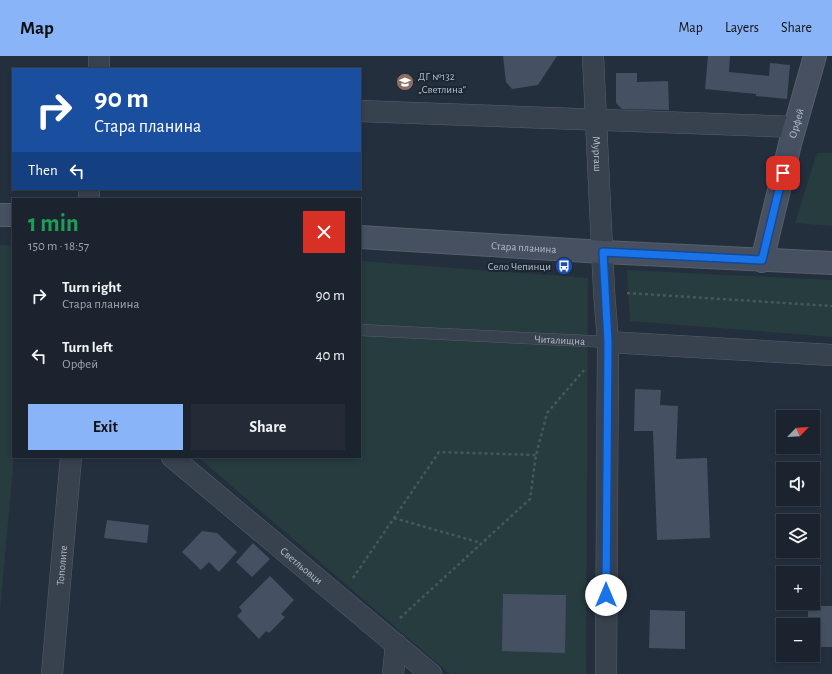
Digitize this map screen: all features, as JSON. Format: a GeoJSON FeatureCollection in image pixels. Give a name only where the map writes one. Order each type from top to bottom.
{"type":"FeatureCollection","features":[{"type":"Feature","properties":{"kind":"street"},"geometry":{"type":"LineString","coordinates":[[99,68],[100,56]]}},
{"type":"Feature","properties":{"kind":"street","name":"Мургаш"},"geometry":{"type":"LineString","coordinates":[[593,56],[604,291],[608,342],[606,674]]}},
{"type":"Feature","properties":{"kind":"street","name":"Орфей"},"geometry":{"type":"LineString","coordinates":[[762,260],[790,144],[815,56]]}},
{"type":"Feature","properties":{"kind":"street"},"geometry":{"type":"LineString","coordinates":[[361,111],[795,127]]}},
{"type":"Feature","properties":{"kind":"street"},"geometry":{"type":"LineString","coordinates":[[0,215],[12,216]]}},
{"type":"Feature","properties":{"kind":"street","name":"Стара планина"},"geometry":{"type":"LineString","coordinates":[[361,237],[603,252],[832,263]]}},
{"type":"Feature","properties":{"kind":"street","name":"Читалищна"},"geometry":{"type":"LineString","coordinates":[[608,342],[832,355]]}},
{"type":"Feature","properties":{"kind":"street","name":"Тополите"},"geometry":{"type":"LineString","coordinates":[[52,674],[71,458]]}},
{"type":"Feature","properties":{"kind":"street","name":"Светльовци"},"geometry":{"type":"LineString","coordinates":[[173,458],[431,674]]}},
{"type":"Feature","properties":{"kind":"street"},"geometry":{"type":"LineString","coordinates":[[389,639],[393,674]]}},
{"type":"Feature","properties":{"kind":"lane","name":"Читалищна"},"geometry":{"type":"LineString","coordinates":[[361,330],[608,342]]}},
{"type":"Feature","properties":{"kind":"path"},"geometry":{"type":"LineString","coordinates":[[604,291],[832,306]]}},
{"type":"Feature","properties":{"kind":"path"},"geometry":{"type":"LineString","coordinates":[[389,639],[481,543],[530,499],[536,455],[547,413],[608,342]]}},
{"type":"Feature","properties":{"kind":"path"},"geometry":{"type":"LineString","coordinates":[[339,598],[439,452],[536,455]]}},
{"type":"Feature","properties":{"kind":"path"},"geometry":{"type":"LineString","coordinates":[[394,518],[481,543]]}},
{"type":"Feature","properties":{"kind":"green space"},"geometry":{"type":"Polygon","coordinates":[[[817,153],[832,153],[832,226],[795,223],[817,153]]]}},
{"type":"Feature","properties":{"kind":"green space"},"geometry":{"type":"Polygon","coordinates":[[[0,245],[12,246],[12,458],[14,458],[0,611],[0,245]]]}},
{"type":"Feature","properties":{"kind":"green space"},"geometry":{"type":"Polygon","coordinates":[[[361,261],[588,278],[586,674],[450,674],[199,458],[361,458],[361,261]]]}},
{"type":"Feature","properties":{"kind":"green space"},"geometry":{"type":"Polygon","coordinates":[[[627,270],[832,280],[832,337],[630,321],[627,270]]]}},
{"type":"Feature","properties":{"kind":"building"},"geometry":{"type":"Polygon","coordinates":[[[503,56],[557,56],[538,85],[512,89],[506,82],[503,56]]]}},
{"type":"Feature","properties":{"kind":"building"},"geometry":{"type":"Polygon","coordinates":[[[708,56],[730,56],[729,72],[769,76],[770,63],[790,65],[787,99],[756,96],[756,94],[705,89],[708,56]]]}},
{"type":"Feature","properties":{"kind":"building"},"geometry":{"type":"Polygon","coordinates":[[[616,73],[637,73],[637,82],[668,81],[669,110],[622,109],[616,103],[616,73]]]}},
{"type":"Feature","properties":{"kind":"building"},"geometry":{"type":"Polygon","coordinates":[[[635,389],[661,390],[660,405],[678,406],[676,459],[707,458],[710,538],[657,540],[653,431],[634,431],[635,389]]]}},
{"type":"Feature","properties":{"kind":"building"},"geometry":{"type":"Polygon","coordinates":[[[107,520],[149,525],[147,543],[104,538],[107,520]]]}},
{"type":"Feature","properties":{"kind":"building"},"geometry":{"type":"Polygon","coordinates":[[[202,531],[217,533],[237,552],[219,572],[209,562],[201,570],[182,552],[202,531]]]}},
{"type":"Feature","properties":{"kind":"building"},"geometry":{"type":"Polygon","coordinates":[[[253,543],[270,559],[252,577],[236,562],[253,543]]]}},
{"type":"Feature","properties":{"kind":"building"},"geometry":{"type":"Polygon","coordinates":[[[270,576],[294,600],[281,614],[285,617],[269,633],[266,631],[259,639],[237,616],[242,611],[239,607],[270,576]]]}},
{"type":"Feature","properties":{"kind":"building"},"geometry":{"type":"Polygon","coordinates":[[[503,594],[566,595],[565,653],[502,651],[503,594]]]}},
{"type":"Feature","properties":{"kind":"building"},"geometry":{"type":"Polygon","coordinates":[[[820,606],[832,606],[832,647],[820,647],[820,618],[808,618],[808,610],[820,610],[820,606]]]}},
{"type":"Feature","properties":{"kind":"building"},"geometry":{"type":"Polygon","coordinates":[[[650,610],[685,611],[685,649],[649,648],[650,610]]]}},
{"type":"Feature","properties":{"kind":"place","name":"ДГ №132 „Светлина“"},"geometry":{"type":"Point","coordinates":[405,82]}},
{"type":"Feature","properties":{"kind":"place","name":"Село Чепинци"},"geometry":{"type":"Point","coordinates":[564,266]}},
{"type":"Feature","properties":{"kind":"route"},"geometry":{"type":"LineString","coordinates":[[606,595],[608,342],[603,252],[762,260],[783,173]]}}]}
